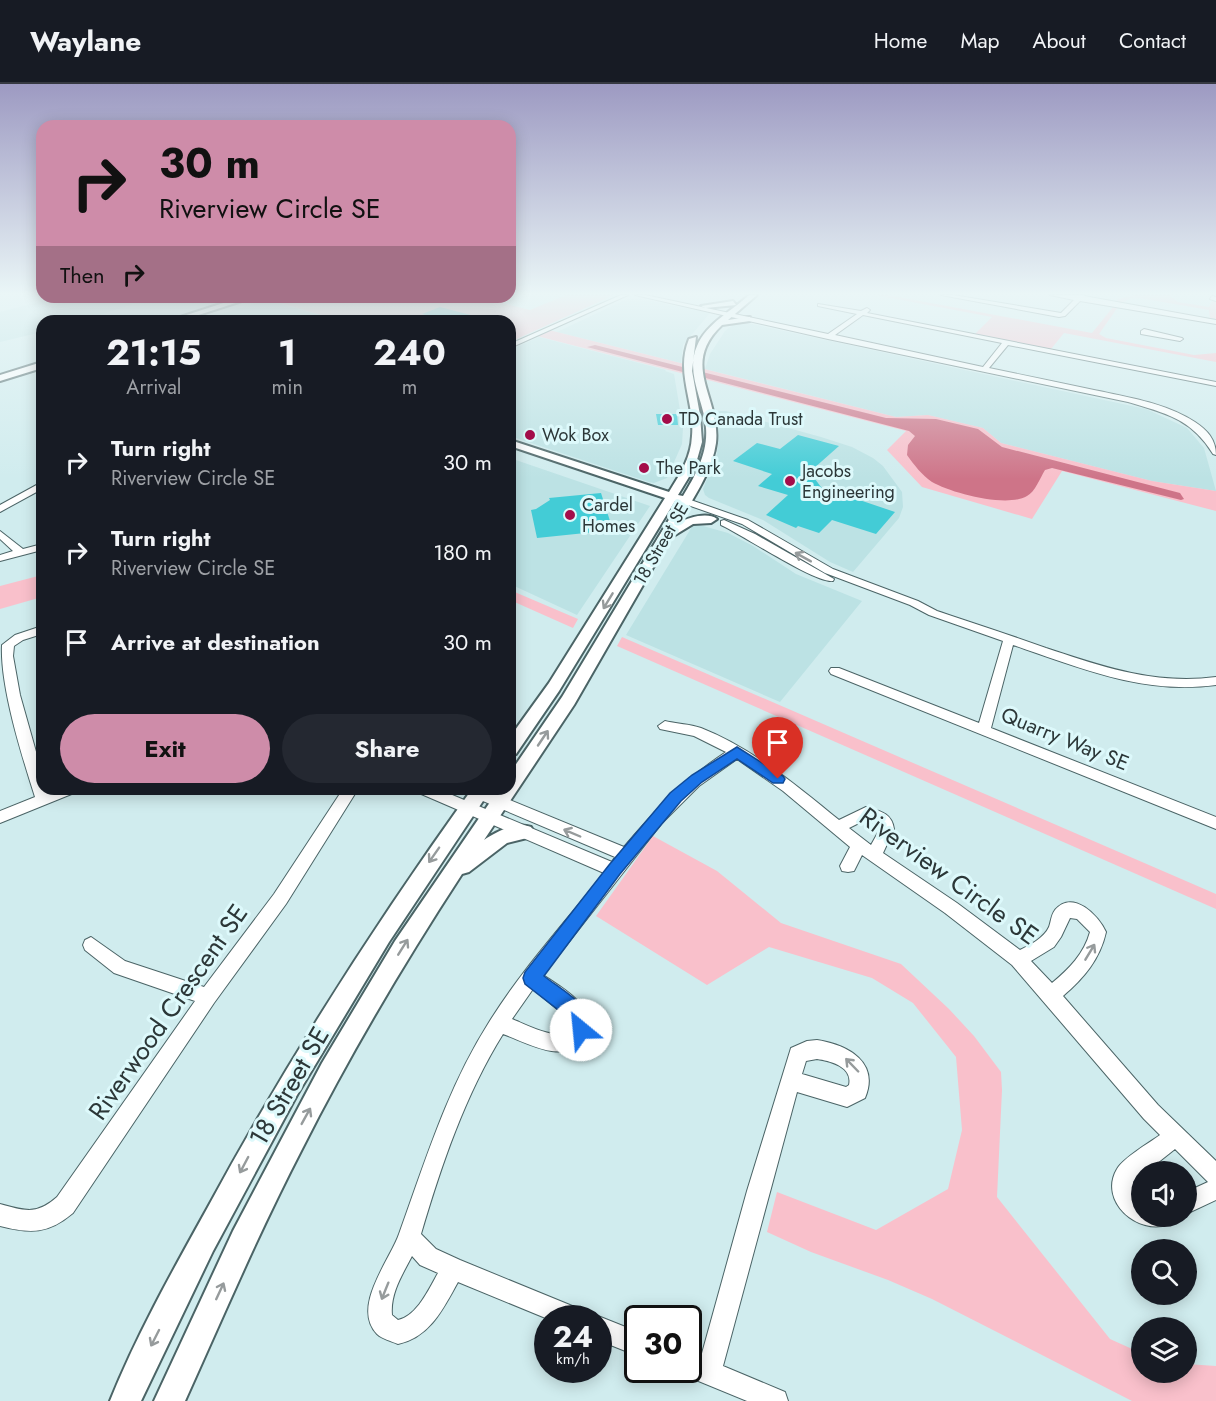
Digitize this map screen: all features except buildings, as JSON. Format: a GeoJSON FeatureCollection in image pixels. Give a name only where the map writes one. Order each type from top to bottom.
{"type":"FeatureCollection","features":[{"type":"Feature","properties":{"kind":"main road","name":"18 Street SE"},"geometry":{"type":"LineString","coordinates":[[516,739],[554,687],[684,477],[694,456],[698,427],[686,372],[687,356]]}},
{"type":"Feature","properties":{"kind":"main road","name":"18 Street SE"},"geometry":{"type":"LineString","coordinates":[[516,763],[568,701],[705,465],[711,439],[697,356]]}},
{"type":"Feature","properties":{"kind":"main road"},"geometry":{"type":"LineString","coordinates":[[0,376],[36,365]]}},
{"type":"Feature","properties":{"kind":"main road"},"geometry":{"type":"LineString","coordinates":[[516,445],[646,488],[670,500]]}},
{"type":"Feature","properties":{"kind":"main road"},"geometry":{"type":"LineString","coordinates":[[516,453],[683,505]]}},
{"type":"Feature","properties":{"kind":"main road"},"geometry":{"type":"LineString","coordinates":[[646,488],[671,483],[684,477]]}},
{"type":"Feature","properties":{"kind":"main road"},"geometry":{"type":"LineString","coordinates":[[663,539],[690,521],[711,519]]}},
{"type":"Feature","properties":{"kind":"main road","name":"18 Street SE"},"geometry":{"type":"LineString","coordinates":[[169,1401],[292,1142],[380,986],[446,880],[488,797]]}},
{"type":"Feature","properties":{"kind":"main road","name":"18 Street SE"},"geometry":{"type":"LineString","coordinates":[[126,1401],[209,1230],[302,1062],[382,931],[488,797]]}},
{"type":"Feature","properties":{"kind":"main road"},"geometry":{"type":"LineString","coordinates":[[446,880],[490,843],[502,837],[525,832]]}},
{"type":"Feature","properties":{"kind":"street"},"geometry":{"type":"LineString","coordinates":[[928,356],[1129,400],[1160,409],[1202,430],[1212,441],[1216,452]]}},
{"type":"Feature","properties":{"kind":"street"},"geometry":{"type":"LineString","coordinates":[[985,369],[995,356]]}},
{"type":"Feature","properties":{"kind":"street"},"geometry":{"type":"LineString","coordinates":[[1098,356],[1190,375],[1216,384]]}},
{"type":"Feature","properties":{"kind":"street"},"geometry":{"type":"LineString","coordinates":[[0,509],[36,488]]}},
{"type":"Feature","properties":{"kind":"street"},"geometry":{"type":"LineString","coordinates":[[683,505],[736,528],[808,571],[910,608],[933,613],[1107,672],[1142,681],[1175,684],[1216,681]]}},
{"type":"Feature","properties":{"kind":"street"},"geometry":{"type":"LineString","coordinates":[[683,505],[746,522],[829,571],[914,603],[933,613]]}},
{"type":"Feature","properties":{"kind":"street"},"geometry":{"type":"LineString","coordinates":[[0,534],[21,553]]}},
{"type":"Feature","properties":{"kind":"street"},"geometry":{"type":"LineString","coordinates":[[0,558],[36,549]]}},
{"type":"Feature","properties":{"kind":"street"},"geometry":{"type":"LineString","coordinates":[[36,632],[8,644],[5,654],[12,702],[36,776]]}},
{"type":"Feature","properties":{"kind":"street","name":"Quarry Way SE"},"geometry":{"type":"LineString","coordinates":[[1009,639],[984,730],[1216,823]]}},
{"type":"Feature","properties":{"kind":"street"},"geometry":{"type":"LineString","coordinates":[[835,671],[984,730]]}},
{"type":"Feature","properties":{"kind":"street","name":"Riverview Circle SE"},"geometry":{"type":"LineString","coordinates":[[665,726],[697,732],[737,752],[781,782],[859,845],[951,908],[1018,959],[1174,1137],[1216,1176]]}},
{"type":"Feature","properties":{"kind":"street"},"geometry":{"type":"LineString","coordinates":[[453,1269],[416,1326],[402,1332],[388,1329],[383,1323],[380,1305],[409,1238],[420,1199],[440,1145],[483,1051],[532,978],[620,863],[675,797],[737,752]]}},
{"type":"Feature","properties":{"kind":"street"},"geometry":{"type":"LineString","coordinates":[[0,817],[52,795]]}},
{"type":"Feature","properties":{"kind":"street","name":"Riverwood Crescent SE"},"geometry":{"type":"LineString","coordinates":[[0,1215],[32,1223],[51,1216],[65,1205],[208,997],[280,899],[347,795]]}},
{"type":"Feature","properties":{"kind":"street"},"geometry":{"type":"LineString","coordinates":[[472,795],[488,797],[620,863]]}},
{"type":"Feature","properties":{"kind":"street"},"geometry":{"type":"LineString","coordinates":[[488,797],[525,832],[620,863]]}},
{"type":"Feature","properties":{"kind":"street"},"geometry":{"type":"LineString","coordinates":[[836,828],[866,813],[880,817],[886,822],[887,829],[874,856]]}},
{"type":"Feature","properties":{"kind":"street"},"geometry":{"type":"LineString","coordinates":[[848,866],[859,845]]}},
{"type":"Feature","properties":{"kind":"street"},"geometry":{"type":"LineString","coordinates":[[1018,959],[1036,952],[1048,942],[1065,912],[1077,912],[1093,922],[1098,932],[1094,947],[1075,975],[1051,995]]}},
{"type":"Feature","properties":{"kind":"street"},"geometry":{"type":"LineString","coordinates":[[91,945],[120,967],[208,997]]}},
{"type":"Feature","properties":{"kind":"street"},"geometry":{"type":"LineString","coordinates":[[500,1024],[558,1043],[569,1042],[579,1036],[582,1025],[579,1014],[532,978]]}},
{"type":"Feature","properties":{"kind":"street"},"geometry":{"type":"LineString","coordinates":[[702,1360],[758,1191],[791,1081]]}},
{"type":"Feature","properties":{"kind":"street"},"geometry":{"type":"LineString","coordinates":[[1143,1161],[1174,1137]]}},
{"type":"Feature","properties":{"kind":"street"},"geometry":{"type":"LineString","coordinates":[[1131,1170],[1122,1180],[1124,1195],[1131,1205]]}},
{"type":"Feature","properties":{"kind":"street"},"geometry":{"type":"LineString","coordinates":[[1197,1198],[1216,1189]]}},
{"type":"Feature","properties":{"kind":"street"},"geometry":{"type":"LineString","coordinates":[[409,1238],[428,1257],[542,1305]]}},
{"type":"Feature","properties":{"kind":"street"},"geometry":{"type":"LineString","coordinates":[[702,1370],[776,1401]]}},
{"type":"Feature","properties":{"kind":"shaded area"},"geometry":{"type":"Polygon","coordinates":[[[516,356],[614,356],[674,374],[683,428],[682,444],[667,478],[654,483],[516,438],[516,356]]]}},
{"type":"Feature","properties":{"kind":"shaded area"},"geometry":{"type":"Polygon","coordinates":[[[616,356],[655,356],[896,417],[928,415],[983,428],[1001,443],[1152,481],[1216,491],[1216,511],[1062,471],[1032,519],[922,487],[887,450],[906,431],[616,356]]]}},
{"type":"Feature","properties":{"kind":"shaded area"},"geometry":{"type":"Polygon","coordinates":[[[623,356],[641,356],[886,418],[936,419],[978,429],[1002,447],[1180,493],[1184,499],[1052,468],[1045,470],[1035,488],[1027,496],[1006,500],[979,498],[952,491],[932,482],[918,470],[907,455],[908,445],[915,436],[909,431],[623,356]]]}},
{"type":"Feature","properties":{"kind":"shaded area"},"geometry":{"type":"Polygon","coordinates":[[[655,356],[682,356],[681,363],[655,356]]]}},
{"type":"Feature","properties":{"kind":"shaded area"},"geometry":{"type":"Polygon","coordinates":[[[709,356],[902,356],[1146,409],[1187,428],[1204,448],[1216,491],[1152,481],[1001,443],[983,428],[928,415],[896,417],[705,369],[709,356]]]}},
{"type":"Feature","properties":{"kind":"shaded area"},"geometry":{"type":"Polygon","coordinates":[[[1187,356],[1216,356],[1216,362],[1187,356]]]}},
{"type":"Feature","properties":{"kind":"shaded area"},"geometry":{"type":"Polygon","coordinates":[[[713,411],[726,411],[821,437],[852,447],[873,458],[883,466],[902,492],[903,507],[899,518],[853,572],[830,562],[763,520],[709,498],[703,489],[717,454],[718,440],[713,411]]]}},
{"type":"Feature","properties":{"kind":"shaded area"},"geometry":{"type":"Polygon","coordinates":[[[516,460],[650,506],[577,615],[516,587],[516,460]]]}},
{"type":"Feature","properties":{"kind":"shaded area"},"geometry":{"type":"Polygon","coordinates":[[[693,525],[728,533],[796,574],[862,601],[780,702],[626,635],[693,525]]]}},
{"type":"Feature","properties":{"kind":"shaded area"},"geometry":{"type":"Polygon","coordinates":[[[36,577],[36,599],[0,609],[0,586],[36,577]]]}},
{"type":"Feature","properties":{"kind":"shaded area"},"geometry":{"type":"Polygon","coordinates":[[[516,593],[578,619],[573,628],[516,603],[516,593]]]}},
{"type":"Feature","properties":{"kind":"shaded area"},"geometry":{"type":"Polygon","coordinates":[[[622,637],[1216,894],[1216,909],[617,646],[622,637]]]}},
{"type":"Feature","properties":{"kind":"shaded area"},"geometry":{"type":"Polygon","coordinates":[[[653,836],[717,871],[781,923],[901,964],[974,1036],[1001,1072],[997,1197],[1110,1339],[1131,1348],[1131,1383],[1197,1383],[1197,1365],[1216,1366],[1216,1401],[1132,1401],[932,1299],[811,1252],[767,1232],[777,1192],[876,1230],[948,1189],[962,1130],[956,1057],[913,1003],[872,978],[769,947],[707,985],[596,916],[653,836]]]}},
{"type":"Feature","properties":{"kind":"place","name":"TD Canada Trust"},"geometry":{"type":"Point","coordinates":[667,419]}},
{"type":"Feature","properties":{"kind":"place","name":"Wok Box"},"geometry":{"type":"Point","coordinates":[530,435]}},
{"type":"Feature","properties":{"kind":"place","name":"The Park"},"geometry":{"type":"Point","coordinates":[644,468]}},
{"type":"Feature","properties":{"kind":"place","name":"Jacobs Engineering"},"geometry":{"type":"Point","coordinates":[790,481]}},
{"type":"Feature","properties":{"kind":"place","name":"Cardel Homes"},"geometry":{"type":"Point","coordinates":[570,515]}},
{"type":"Feature","properties":{"kind":"route"},"geometry":{"type":"LineString","coordinates":[[581,1030],[579,1014],[532,978],[614,870],[675,797],[718,763],[737,752],[778,779]]}}]}
